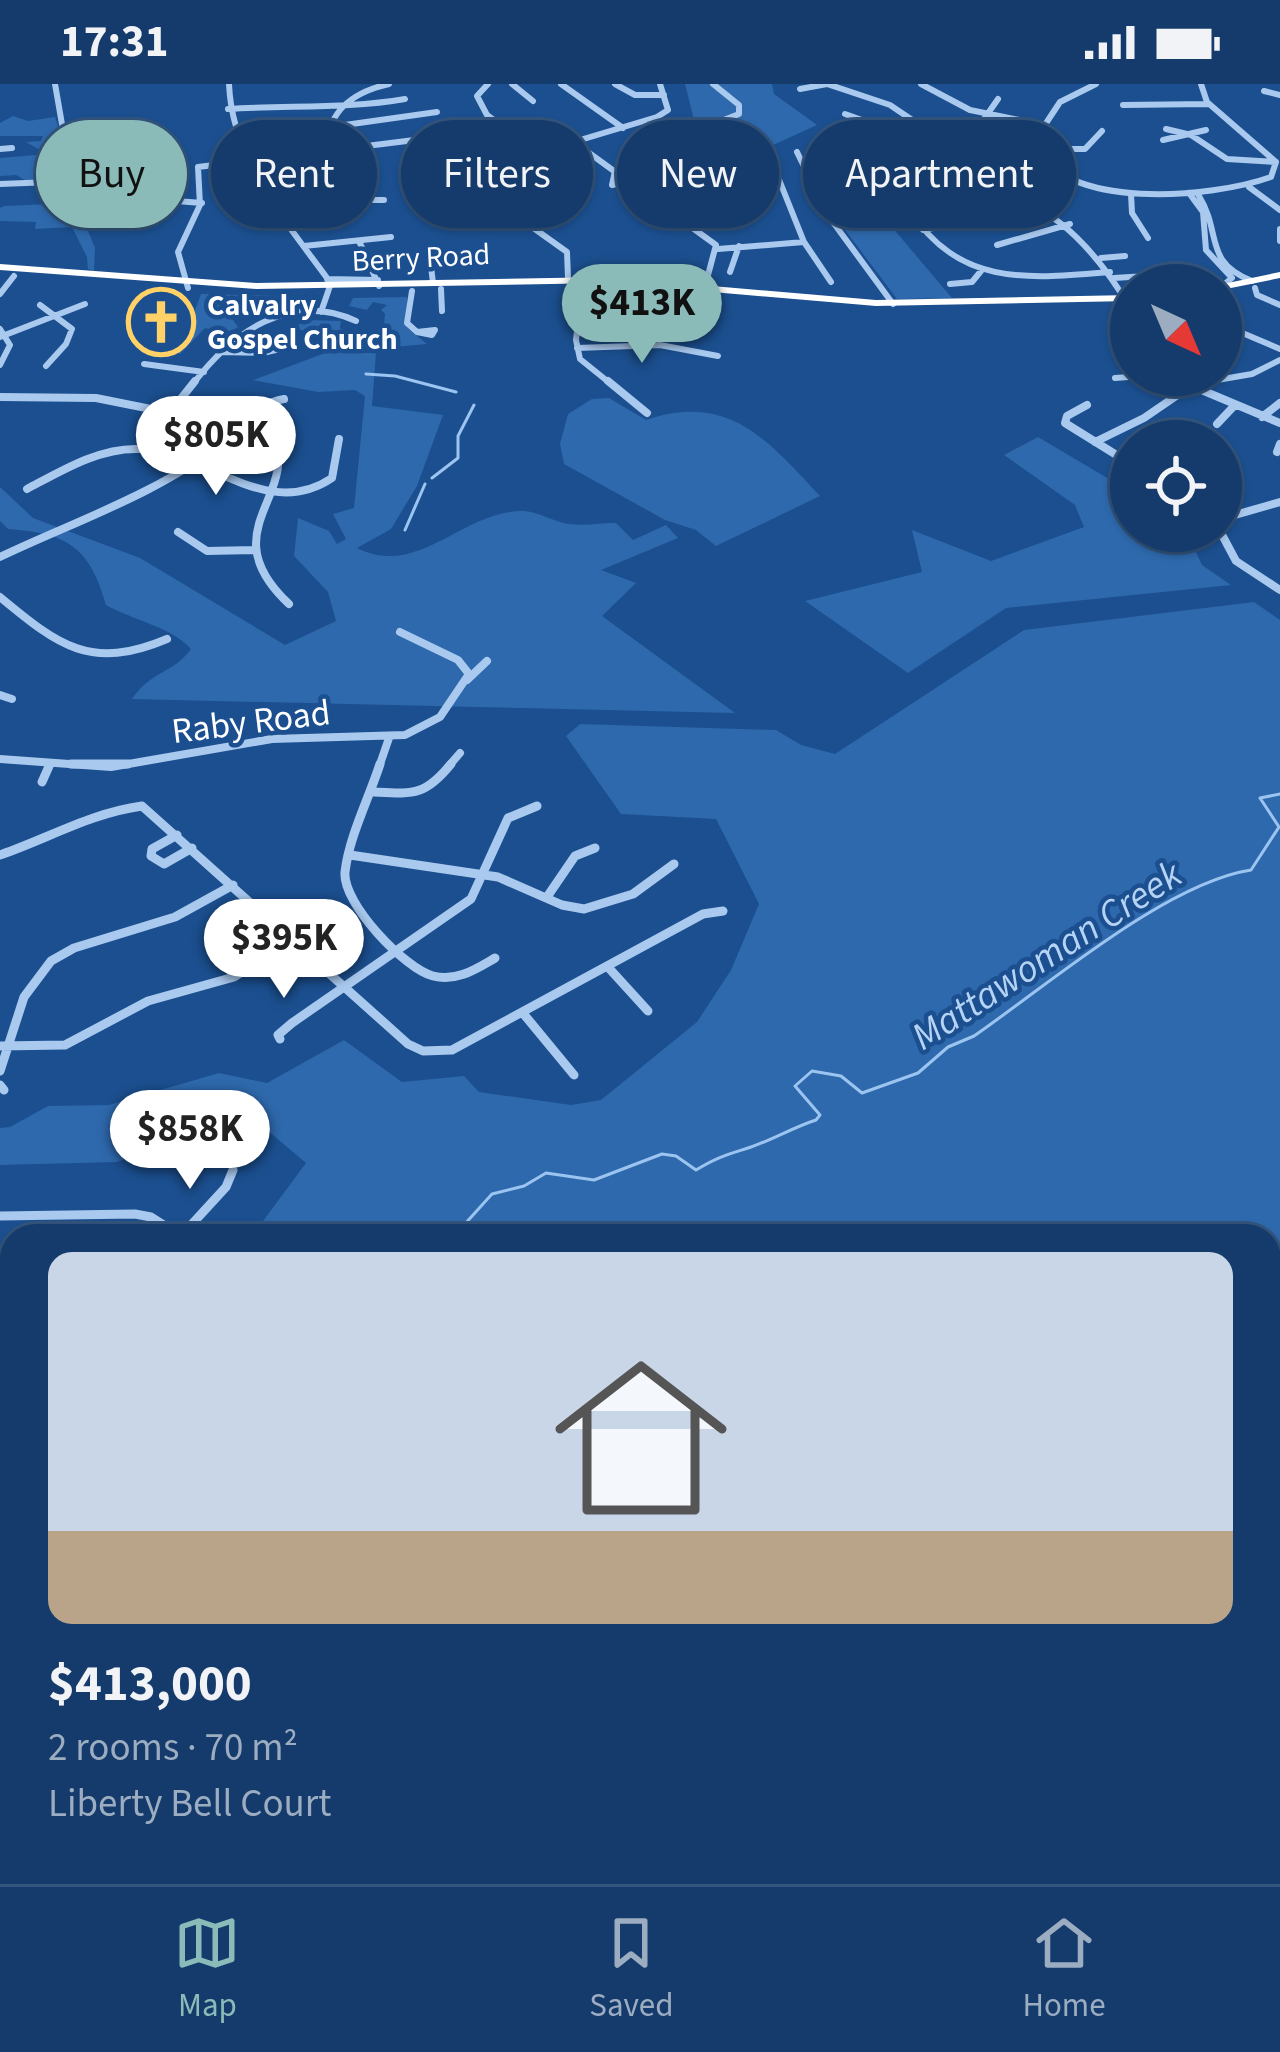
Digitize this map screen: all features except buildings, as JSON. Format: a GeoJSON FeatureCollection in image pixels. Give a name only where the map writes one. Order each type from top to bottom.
{"type":"FeatureCollection","features":[{"type":"Feature","properties":{"kind":"highway","name":"Berry Road"},"geometry":{"type":"LineString","coordinates":[[0,271],[189,284]]}},
{"type":"Feature","properties":{"kind":"highway","name":"Berry Road"},"geometry":{"type":"LineString","coordinates":[[0,271],[14,276],[189,284],[414,287],[435,282],[568,278],[587,282]]}},
{"type":"Feature","properties":{"kind":"highway"},"geometry":{"type":"LineString","coordinates":[[1242,286],[1280,278]]}},
{"type":"Feature","properties":{"kind":"highway","name":"Berry Road"},"geometry":{"type":"LineString","coordinates":[[435,282],[587,282],[893,304],[1110,303]]}},
{"type":"Feature","properties":{"kind":"highway","name":"Berry Road"},"geometry":{"type":"LineString","coordinates":[[327,286],[414,287]]}},
{"type":"Feature","properties":{"kind":"highway","name":"Berry Road"},"geometry":{"type":"LineString","coordinates":[[704,291],[888,310],[1110,304]]}},
{"type":"Feature","properties":{"kind":"street"},"geometry":{"type":"LineString","coordinates":[[55,84],[60,120]]}},
{"type":"Feature","properties":{"kind":"street"},"geometry":{"type":"LineString","coordinates":[[229,84],[232,120]]}},
{"type":"Feature","properties":{"kind":"street"},"geometry":{"type":"LineString","coordinates":[[332,120],[360,90],[389,84]]}},
{"type":"Feature","properties":{"kind":"street"},"geometry":{"type":"LineString","coordinates":[[488,84],[476,93],[494,120]]}},
{"type":"Feature","properties":{"kind":"street"},"geometry":{"type":"LineString","coordinates":[[512,84],[533,101]]}},
{"type":"Feature","properties":{"kind":"street"},"geometry":{"type":"LineString","coordinates":[[561,84],[617,124]]}},
{"type":"Feature","properties":{"kind":"street"},"geometry":{"type":"LineString","coordinates":[[614,84],[635,95],[664,95]]}},
{"type":"Feature","properties":{"kind":"street"},"geometry":{"type":"LineString","coordinates":[[645,120],[668,110],[659,84]]}},
{"type":"Feature","properties":{"kind":"street"},"geometry":{"type":"LineString","coordinates":[[713,84],[740,108],[728,120]]}},
{"type":"Feature","properties":{"kind":"street"},"geometry":{"type":"LineString","coordinates":[[800,89],[827,84],[885,103],[913,120]]}},
{"type":"Feature","properties":{"kind":"street"},"geometry":{"type":"LineString","coordinates":[[921,84],[950,103],[1016,120]]}},
{"type":"Feature","properties":{"kind":"street"},"geometry":{"type":"LineString","coordinates":[[1047,120],[1060,102],[1096,84]]}},
{"type":"Feature","properties":{"kind":"street"},"geometry":{"type":"LineString","coordinates":[[1190,84],[1201,85],[1209,104],[1276,162]]}},
{"type":"Feature","properties":{"kind":"street"},"geometry":{"type":"LineString","coordinates":[[1264,91],[1280,95]]}},
{"type":"Feature","properties":{"kind":"street"},"geometry":{"type":"LineString","coordinates":[[228,109],[405,99]]}},
{"type":"Feature","properties":{"kind":"street"},"geometry":{"type":"LineString","coordinates":[[984,120],[998,99]]}},
{"type":"Feature","properties":{"kind":"street"},"geometry":{"type":"LineString","coordinates":[[1123,105],[1209,104]]}},
{"type":"Feature","properties":{"kind":"street"},"geometry":{"type":"LineString","coordinates":[[377,121],[437,112]]}},
{"type":"Feature","properties":{"kind":"street"},"geometry":{"type":"LineString","coordinates":[[844,114],[860,120]]}},
{"type":"Feature","properties":{"kind":"street"},"geometry":{"type":"LineString","coordinates":[[1166,129],[1192,136],[1227,159],[1276,162]]}},
{"type":"Feature","properties":{"kind":"street"},"geometry":{"type":"LineString","coordinates":[[1163,140],[1206,130]]}},
{"type":"Feature","properties":{"kind":"street"},"geometry":{"type":"LineString","coordinates":[[1076,150],[1095,143],[1102,131]]}},
{"type":"Feature","properties":{"kind":"street"},"geometry":{"type":"LineString","coordinates":[[0,148],[12,148]]}},
{"type":"Feature","properties":{"kind":"street"},"geometry":{"type":"LineString","coordinates":[[797,152],[827,214],[893,304]]}},
{"type":"Feature","properties":{"kind":"street"},"geometry":{"type":"LineString","coordinates":[[593,155],[615,171],[612,185],[617,184]]}},
{"type":"Feature","properties":{"kind":"street"},"geometry":{"type":"LineString","coordinates":[[1076,180],[1131,194],[1192,193],[1249,187],[1271,177],[1276,162]]}},
{"type":"Feature","properties":{"kind":"street"},"geometry":{"type":"LineString","coordinates":[[189,284],[178,252],[202,203],[196,170],[211,167]]}},
{"type":"Feature","properties":{"kind":"street"},"geometry":{"type":"LineString","coordinates":[[779,179],[804,242],[831,282]]}},
{"type":"Feature","properties":{"kind":"street"},"geometry":{"type":"LineString","coordinates":[[0,184],[36,183]]}},
{"type":"Feature","properties":{"kind":"street"},"geometry":{"type":"LineString","coordinates":[[1249,187],[1279,206]]}},
{"type":"Feature","properties":{"kind":"street"},"geometry":{"type":"LineString","coordinates":[[1192,193],[1211,216],[1216,255],[1254,284],[1257,295],[1280,305]]}},
{"type":"Feature","properties":{"kind":"street"},"geometry":{"type":"LineString","coordinates":[[1192,193],[1203,212],[1206,250],[1219,264]]}},
{"type":"Feature","properties":{"kind":"street"},"geometry":{"type":"LineString","coordinates":[[1131,194],[1132,214],[1148,238]]}},
{"type":"Feature","properties":{"kind":"street"},"geometry":{"type":"LineString","coordinates":[[377,200],[383,200]]}},
{"type":"Feature","properties":{"kind":"street"},"geometry":{"type":"LineString","coordinates":[[187,202],[202,203]]}},
{"type":"Feature","properties":{"kind":"street"},"geometry":{"type":"LineString","coordinates":[[292,228],[327,286],[321,312]]}},
{"type":"Feature","properties":{"kind":"street"},"geometry":{"type":"LineString","coordinates":[[533,228],[567,252],[568,278]]}},
{"type":"Feature","properties":{"kind":"street"},"geometry":{"type":"LineString","coordinates":[[690,228],[718,249],[804,242]]}},
{"type":"Feature","properties":{"kind":"street"},"geometry":{"type":"LineString","coordinates":[[923,230],[932,228]]}},
{"type":"Feature","properties":{"kind":"street"},"geometry":{"type":"LineString","coordinates":[[997,244],[1055,228]]}},
{"type":"Feature","properties":{"kind":"street"},"geometry":{"type":"LineString","coordinates":[[1074,228],[1110,272]]}},
{"type":"Feature","properties":{"kind":"street"},"geometry":{"type":"LineString","coordinates":[[1280,229],[1280,241]]}},
{"type":"Feature","properties":{"kind":"street"},"geometry":{"type":"LineString","coordinates":[[923,230],[948,256],[981,271],[1022,278],[1110,275]]}},
{"type":"Feature","properties":{"kind":"street"},"geometry":{"type":"LineString","coordinates":[[304,246],[391,237]]}},
{"type":"Feature","properties":{"kind":"street"},"geometry":{"type":"LineString","coordinates":[[359,241],[378,283]]}},
{"type":"Feature","properties":{"kind":"street"},"geometry":{"type":"LineString","coordinates":[[730,272],[739,246]]}},
{"type":"Feature","properties":{"kind":"street"},"geometry":{"type":"LineString","coordinates":[[704,291],[718,249]]}},
{"type":"Feature","properties":{"kind":"street"},"geometry":{"type":"LineString","coordinates":[[1101,258],[1125,256]]}},
{"type":"Feature","properties":{"kind":"street"},"geometry":{"type":"LineString","coordinates":[[430,258],[442,311]]}},
{"type":"Feature","properties":{"kind":"street"},"geometry":{"type":"LineString","coordinates":[[962,292],[981,271]]}},
{"type":"Feature","properties":{"kind":"street"},"geometry":{"type":"LineString","coordinates":[[0,294],[14,276]]}},
{"type":"Feature","properties":{"kind":"street"},"geometry":{"type":"LineString","coordinates":[[950,284],[973,281]]}},
{"type":"Feature","properties":{"kind":"street"},"geometry":{"type":"LineString","coordinates":[[973,281],[983,293]]}},
{"type":"Feature","properties":{"kind":"street"},"geometry":{"type":"LineString","coordinates":[[587,282],[577,349],[592,373],[647,412]]}},
{"type":"Feature","properties":{"kind":"street"},"geometry":{"type":"LineString","coordinates":[[414,287],[407,323],[416,332]]}},
{"type":"Feature","properties":{"kind":"street"},"geometry":{"type":"LineString","coordinates":[[0,364],[9,350],[2,334],[85,304]]}},
{"type":"Feature","properties":{"kind":"street"},"geometry":{"type":"LineString","coordinates":[[40,305],[72,329],[46,367]]}},
{"type":"Feature","properties":{"kind":"street"},"geometry":{"type":"LineString","coordinates":[[172,410],[230,336],[253,322],[321,312],[356,321]]}},
{"type":"Feature","properties":{"kind":"street"},"geometry":{"type":"LineString","coordinates":[[1242,334],[1280,350]]}},
{"type":"Feature","properties":{"kind":"street"},"geometry":{"type":"LineString","coordinates":[[577,349],[660,345],[718,356]]}},
{"type":"Feature","properties":{"kind":"street"},"geometry":{"type":"LineString","coordinates":[[218,352],[256,354],[292,346]]}},
{"type":"Feature","properties":{"kind":"street"},"geometry":{"type":"LineString","coordinates":[[1242,375],[1280,360]]}},
{"type":"Feature","properties":{"kind":"street"},"geometry":{"type":"LineString","coordinates":[[144,364],[204,372]]}},
{"type":"Feature","properties":{"kind":"street"},"geometry":{"type":"LineString","coordinates":[[1095,442],[1148,416],[1176,396]]}},
{"type":"Feature","properties":{"kind":"street"},"geometry":{"type":"LineString","coordinates":[[1210,396],[1280,423]]}},
{"type":"Feature","properties":{"kind":"street"},"geometry":{"type":"LineString","coordinates":[[0,397],[96,398],[271,433],[283,458],[268,490],[255,550],[266,581],[290,604]]}},
{"type":"Feature","properties":{"kind":"street"},"geometry":{"type":"LineString","coordinates":[[0,556],[193,462],[261,406],[284,399]]}},
{"type":"Feature","properties":{"kind":"street"},"geometry":{"type":"LineString","coordinates":[[1262,417],[1280,403]]}},
{"type":"Feature","properties":{"kind":"street"},"geometry":{"type":"LineString","coordinates":[[1088,405],[1067,416],[1065,423],[1110,451]]}},
{"type":"Feature","properties":{"kind":"street"},"geometry":{"type":"LineString","coordinates":[[1221,420],[1234,406]]}},
{"type":"Feature","properties":{"kind":"street"},"geometry":{"type":"LineString","coordinates":[[27,489],[114,452],[162,452],[238,485],[307,492],[324,487],[332,478],[339,439]]}},
{"type":"Feature","properties":{"kind":"street"},"geometry":{"type":"LineString","coordinates":[[1242,512],[1278,501],[1267,490]]}},
{"type":"Feature","properties":{"kind":"street"},"geometry":{"type":"LineString","coordinates":[[178,532],[207,551],[255,550]]}},
{"type":"Feature","properties":{"kind":"street"},"geometry":{"type":"LineString","coordinates":[[1231,552],[1236,561],[1280,589]]}},
{"type":"Feature","properties":{"kind":"street"},"geometry":{"type":"LineString","coordinates":[[0,597],[76,653],[128,654],[166,639]]}},
{"type":"Feature","properties":{"kind":"street"},"geometry":{"type":"LineString","coordinates":[[400,632],[458,660],[469,670],[467,680]]}},
{"type":"Feature","properties":{"kind":"street","name":"Raby Road"},"geometry":{"type":"LineString","coordinates":[[0,759],[128,765],[310,735],[389,738],[431,725],[487,661]]}},
{"type":"Feature","properties":{"kind":"street"},"geometry":{"type":"LineString","coordinates":[[0,695],[12,699]]}},
{"type":"Feature","properties":{"kind":"street"},"geometry":{"type":"LineString","coordinates":[[389,738],[343,883],[351,904],[423,971],[440,978],[473,972],[495,958]]}},
{"type":"Feature","properties":{"kind":"street"},"geometry":{"type":"LineString","coordinates":[[374,792],[407,794],[430,788],[460,753]]}},
{"type":"Feature","properties":{"kind":"street"},"geometry":{"type":"LineString","coordinates":[[42,782],[50,763]]}},
{"type":"Feature","properties":{"kind":"street"},"geometry":{"type":"LineString","coordinates":[[0,856],[121,805],[142,806],[408,1045],[423,1051],[452,1050],[703,914],[723,911]]}},
{"type":"Feature","properties":{"kind":"street"},"geometry":{"type":"LineString","coordinates":[[280,1039],[278,1035],[292,1023],[471,899],[508,818],[537,806]]}},
{"type":"Feature","properties":{"kind":"street"},"geometry":{"type":"LineString","coordinates":[[177,835],[152,849],[151,856],[164,864],[192,848]]}},
{"type":"Feature","properties":{"kind":"street"},"geometry":{"type":"LineString","coordinates":[[547,897],[575,856],[595,848]]}},
{"type":"Feature","properties":{"kind":"street"},"geometry":{"type":"LineString","coordinates":[[350,855],[484,875],[569,908],[601,907],[665,874],[674,864]]}},
{"type":"Feature","properties":{"kind":"street"},"geometry":{"type":"LineString","coordinates":[[0,1071],[4,1046],[23,997],[51,961],[74,948],[176,916],[233,884]]}},
{"type":"Feature","properties":{"kind":"street"},"geometry":{"type":"LineString","coordinates":[[4,1046],[65,1045],[148,1001],[234,976],[293,941]]}},
{"type":"Feature","properties":{"kind":"street"},"geometry":{"type":"LineString","coordinates":[[607,967],[648,1011]]}},
{"type":"Feature","properties":{"kind":"street"},"geometry":{"type":"LineString","coordinates":[[522,1012],[574,1075]]}},
{"type":"Feature","properties":{"kind":"street"},"geometry":{"type":"LineString","coordinates":[[192,1224],[226,1186],[233,1170]]}},
{"type":"Feature","properties":{"kind":"street"},"geometry":{"type":"LineString","coordinates":[[0,1216],[135,1214],[162,1224]]}},
{"type":"Feature","properties":{"kind":"shaded area"},"geometry":{"type":"Polygon","coordinates":[[[685,84],[772,84],[774,94],[810,120],[803,120],[803,131],[779,142],[779,120],[694,120],[685,84]]]}},
{"type":"Feature","properties":{"kind":"shaded area"},"geometry":{"type":"Polygon","coordinates":[[[13,116],[56,120],[36,120],[36,136],[0,136],[0,123],[13,116]]]}},
{"type":"Feature","properties":{"kind":"shaded area"},"geometry":{"type":"Polygon","coordinates":[[[36,155],[36,180],[0,176],[0,158],[36,155]]]}},
{"type":"Feature","properties":{"kind":"shaded area"},"geometry":{"type":"Polygon","coordinates":[[[36,205],[36,222],[0,221],[4,206],[36,205]]]}},
{"type":"Feature","properties":{"kind":"shaded area"},"geometry":{"type":"Polygon","coordinates":[[[72,228],[87,228],[95,248],[94,271],[88,269],[72,228]]]}},
{"type":"Feature","properties":{"kind":"shaded area"},"geometry":{"type":"Polygon","coordinates":[[[844,228],[893,228],[952,298],[897,299],[844,228]]]}},
{"type":"Feature","properties":{"kind":"shaded area"},"geometry":{"type":"Polygon","coordinates":[[[201,294],[317,297],[315,309],[283,313],[282,302],[251,303],[245,310],[251,317],[231,317],[238,327],[228,334],[205,328],[180,354],[169,349],[184,340],[201,294]]]}},
{"type":"Feature","properties":{"kind":"shaded area"},"geometry":{"type":"Polygon","coordinates":[[[407,297],[407,328],[427,344],[382,348],[385,314],[381,310],[387,305],[373,302],[367,310],[349,306],[353,298],[407,297]]]}},
{"type":"Feature","properties":{"kind":"shaded area"},"geometry":{"type":"Polygon","coordinates":[[[306,320],[341,321],[340,328],[348,332],[345,348],[352,353],[376,353],[372,406],[443,415],[417,486],[391,529],[357,548],[401,555],[480,521],[524,511],[569,524],[616,523],[633,540],[666,525],[678,538],[601,570],[636,583],[602,616],[735,713],[132,699],[191,649],[163,629],[106,605],[92,569],[73,547],[46,534],[8,529],[0,521],[0,487],[33,518],[140,558],[285,645],[336,621],[328,592],[294,556],[298,518],[329,531],[337,544],[346,539],[333,514],[354,508],[365,396],[355,390],[318,392],[253,380],[325,353],[324,336],[293,328],[306,320]]]}},
{"type":"Feature","properties":{"kind":"shaded area"},"geometry":{"type":"Polygon","coordinates":[[[609,398],[646,420],[701,412],[724,417],[764,440],[820,496],[716,546],[696,530],[665,520],[564,464],[560,444],[568,414],[592,399],[609,398]]]}},
{"type":"Feature","properties":{"kind":"shaded area"},"geometry":{"type":"Polygon","coordinates":[[[1038,437],[1110,480],[1110,552],[1196,552],[1202,565],[1231,585],[1006,608],[908,673],[805,601],[922,572],[912,530],[991,561],[1084,527],[1075,505],[1004,455],[1038,437]]]}},
{"type":"Feature","properties":{"kind":"shaded area"},"geometry":{"type":"Polygon","coordinates":[[[1254,602],[1280,620],[1280,1224],[261,1224],[306,1163],[248,1114],[117,1162],[0,1165],[0,1128],[48,1106],[109,1105],[219,1073],[267,1083],[344,1040],[402,1082],[464,1076],[479,1092],[571,1105],[601,1100],[697,1022],[731,970],[759,904],[716,819],[621,814],[566,736],[580,724],[776,730],[801,745],[835,754],[1024,630],[1254,602]]]}},
{"type":"Feature","properties":{"kind":"waterway"},"geometry":{"type":"LineString","coordinates":[[366,374],[395,376],[456,392]]}},
{"type":"Feature","properties":{"kind":"waterway"},"geometry":{"type":"LineString","coordinates":[[432,478],[458,458],[458,436],[474,405]]}},
{"type":"Feature","properties":{"kind":"waterway"},"geometry":{"type":"LineString","coordinates":[[405,530],[425,484]]}},
{"type":"Feature","properties":{"kind":"waterway","name":"Mattawoman Creek"},"geometry":{"type":"LineString","coordinates":[[465,1224],[492,1194],[524,1186],[546,1173],[594,1180],[662,1154],[676,1156],[696,1170],[816,1120],[820,1115],[795,1086],[812,1071],[841,1076],[862,1093],[918,1073],[948,1047],[974,1036],[1146,915],[1182,894],[1251,870],[1279,827],[1260,798],[1280,794]]}},
{"type":"Feature","properties":{"kind":"place","name":"Calvalry Gospel Church"},"geometry":{"type":"Point","coordinates":[161,322]}}]}
